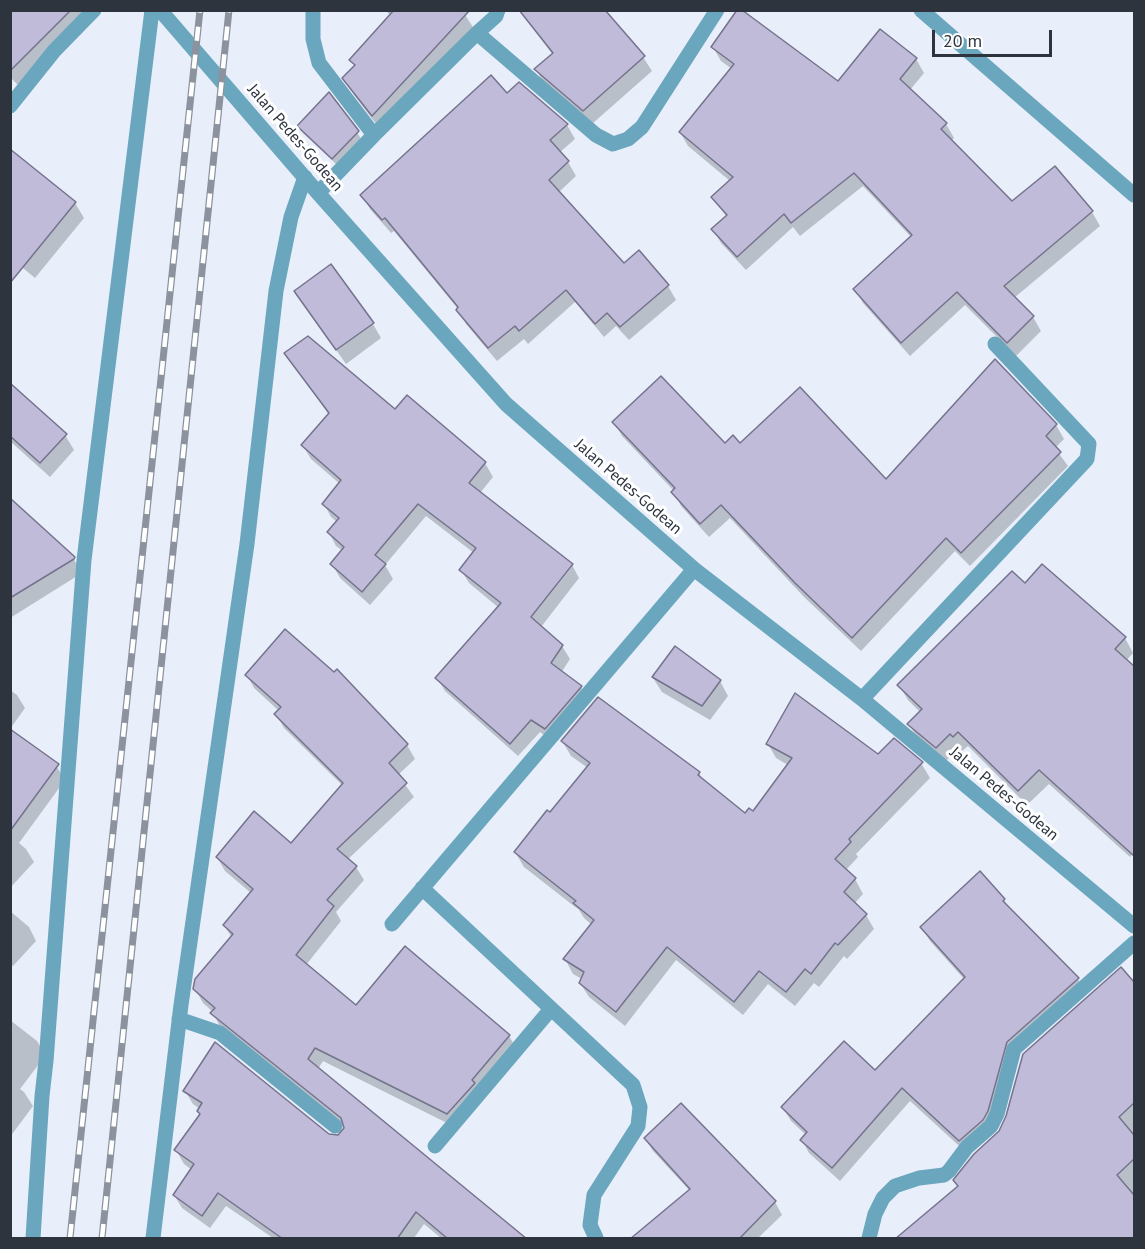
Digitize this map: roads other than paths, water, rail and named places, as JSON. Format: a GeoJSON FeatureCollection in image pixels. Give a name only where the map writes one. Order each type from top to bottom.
{"type":"FeatureCollection","features":[{"type":"Feature","properties":{"kind":"street"},"geometry":{"type":"LineString","coordinates":[[10,106],[54,51],[94,10]]}},
{"type":"Feature","properties":{"kind":"street"},"geometry":{"type":"LineString","coordinates":[[33,1239],[84,560],[152,10]]}},
{"type":"Feature","properties":{"kind":"street","name":"Jalan Pedes-Godean"},"geometry":{"type":"LineString","coordinates":[[160,10],[318,193],[506,404],[694,569],[862,699],[1134,926]]}},
{"type":"Feature","properties":{"kind":"street"},"geometry":{"type":"LineString","coordinates":[[313,10],[313,39],[319,63],[374,135]]}},
{"type":"Feature","properties":{"kind":"street"},"geometry":{"type":"LineString","coordinates":[[318,193],[496,16],[498,10]]}},
{"type":"Feature","properties":{"kind":"street"},"geometry":{"type":"LineString","coordinates":[[477,33],[596,135],[614,144],[628,139],[642,127],[717,10]]}},
{"type":"Feature","properties":{"kind":"street"},"geometry":{"type":"LineString","coordinates":[[921,10],[1134,195]]}},
{"type":"Feature","properties":{"kind":"street"},"geometry":{"type":"LineString","coordinates":[[153,1239],[179,1018],[247,544],[276,291],[291,217],[305,177]]}},
{"type":"Feature","properties":{"kind":"street"},"geometry":{"type":"LineString","coordinates":[[862,699],[1087,459],[1089,444],[995,344]]}},
{"type":"Feature","properties":{"kind":"street"},"geometry":{"type":"LineString","coordinates":[[392,924],[694,569]]}},
{"type":"Feature","properties":{"kind":"street"},"geometry":{"type":"LineString","coordinates":[[422,888],[633,1085],[640,1107],[638,1126],[594,1195],[590,1225],[596,1239]]}},
{"type":"Feature","properties":{"kind":"street"},"geometry":{"type":"LineString","coordinates":[[869,1239],[875,1214],[883,1198],[895,1186],[919,1178],[944,1175],[967,1147],[991,1126],[998,1114],[1014,1048],[1134,943]]}},
{"type":"Feature","properties":{"kind":"street"},"geometry":{"type":"LineString","coordinates":[[435,1146],[551,1009]]}},
{"type":"Feature","properties":{"kind":"street"},"geometry":{"type":"LineString","coordinates":[[179,1018],[220,1033],[335,1126]]}},
{"type":"Feature","properties":{"kind":"railway"},"geometry":{"type":"LineString","coordinates":[[70,1238],[200,10]]}},
{"type":"Feature","properties":{"kind":"railway"},"geometry":{"type":"LineString","coordinates":[[102,1238],[229,10]]}}]}
